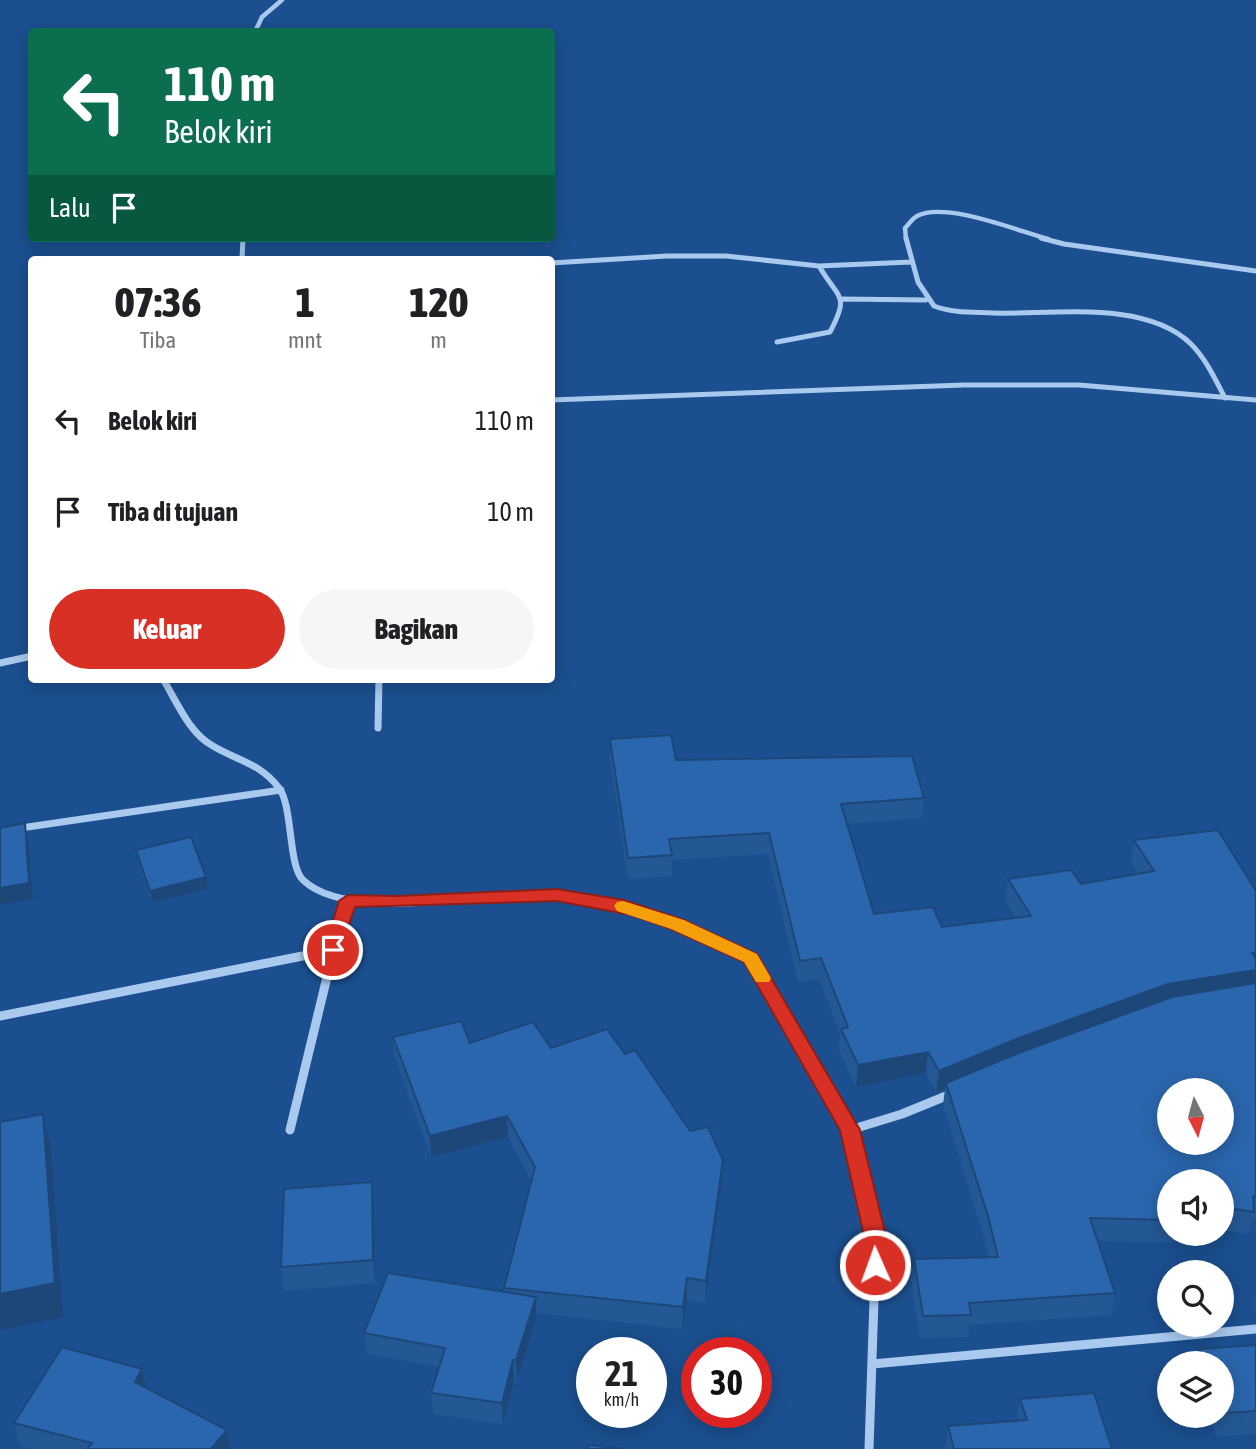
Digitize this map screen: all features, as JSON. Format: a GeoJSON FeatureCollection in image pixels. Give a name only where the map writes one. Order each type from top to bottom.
{"type":"FeatureCollection","features":[{"type":"Feature","properties":{"kind":"street"},"geometry":{"type":"LineString","coordinates":[[256,28],[265,13],[282,0]]}},
{"type":"Feature","properties":{"kind":"street"},"geometry":{"type":"LineString","coordinates":[[926,300],[904,242],[905,228],[917,216],[938,212],[962,215],[1064,244],[1256,271]]}},
{"type":"Feature","properties":{"kind":"street"},"geometry":{"type":"LineString","coordinates":[[555,263],[667,256],[726,256],[819,266],[911,262]]}},
{"type":"Feature","properties":{"kind":"street"},"geometry":{"type":"LineString","coordinates":[[777,342],[830,332],[843,308],[842,299],[819,266]]}},
{"type":"Feature","properties":{"kind":"street"},"geometry":{"type":"LineString","coordinates":[[842,299],[926,300],[947,310],[1135,318],[1168,327],[1200,351],[1225,398]]}},
{"type":"Feature","properties":{"kind":"street"},"geometry":{"type":"LineString","coordinates":[[555,400],[964,385],[1079,385],[1256,400]]}},
{"type":"Feature","properties":{"kind":"street"},"geometry":{"type":"LineString","coordinates":[[0,663],[28,657]]}},
{"type":"Feature","properties":{"kind":"street"},"geometry":{"type":"LineString","coordinates":[[165,683],[194,731],[212,746],[254,764],[281,790],[300,877],[317,891],[348,901],[397,902],[557,895],[618,905],[677,924],[751,958],[850,1130],[876,1240],[869,1449]]}},
{"type":"Feature","properties":{"kind":"street"},"geometry":{"type":"LineString","coordinates":[[379,683],[379,729]]}},
{"type":"Feature","properties":{"kind":"street"},"geometry":{"type":"LineString","coordinates":[[0,831],[281,790]]}},
{"type":"Feature","properties":{"kind":"street"},"geometry":{"type":"LineString","coordinates":[[290,1130],[333,950],[348,901]]}},
{"type":"Feature","properties":{"kind":"street"},"geometry":{"type":"LineString","coordinates":[[0,1016],[333,950]]}},
{"type":"Feature","properties":{"kind":"street"},"geometry":{"type":"LineString","coordinates":[[850,1130],[902,1114],[967,1087]]}},
{"type":"Feature","properties":{"kind":"street"},"geometry":{"type":"LineString","coordinates":[[872,1364],[1256,1329]]}},
{"type":"Feature","properties":{"kind":"building"},"geometry":{"type":"Polygon","coordinates":[[[671,735],[676,760],[912,756],[924,798],[841,804],[874,914],[933,907],[942,927],[1031,916],[1008,879],[1071,870],[1081,884],[1154,871],[1134,840],[1218,830],[1256,891],[1256,952],[1252,953],[1256,959],[1256,970],[1168,984],[1019,1038],[939,1071],[928,1052],[858,1065],[841,1029],[848,1027],[821,958],[800,961],[769,833],[669,839],[672,855],[628,858],[610,739],[671,735]]]}},
{"type":"Feature","properties":{"kind":"building"},"geometry":{"type":"Polygon","coordinates":[[[25,823],[29,883],[0,888],[0,828],[25,823]]]}},
{"type":"Feature","properties":{"kind":"building"},"geometry":{"type":"Polygon","coordinates":[[[191,837],[206,877],[150,891],[136,850],[191,837]]]}},
{"type":"Feature","properties":{"kind":"building"},"geometry":{"type":"Polygon","coordinates":[[[1256,983],[1254,1212],[1234,1209],[1234,1169],[1157,1169],[1157,1220],[1090,1218],[1115,1293],[969,1303],[971,1315],[923,1316],[914,1259],[998,1257],[988,1216],[946,1083],[1024,1051],[1172,997],[1256,983]]]}},
{"type":"Feature","properties":{"kind":"building"},"geometry":{"type":"Polygon","coordinates":[[[461,1021],[470,1043],[533,1022],[551,1048],[607,1029],[625,1054],[635,1050],[690,1131],[708,1127],[723,1160],[706,1281],[687,1278],[683,1307],[504,1288],[535,1167],[507,1116],[430,1136],[393,1037],[461,1021]]]}},
{"type":"Feature","properties":{"kind":"building"},"geometry":{"type":"Polygon","coordinates":[[[43,1114],[55,1283],[0,1294],[0,1122],[43,1114]]]}},
{"type":"Feature","properties":{"kind":"building"},"geometry":{"type":"Polygon","coordinates":[[[372,1182],[373,1260],[281,1267],[284,1189],[372,1182]]]}},
{"type":"Feature","properties":{"kind":"building"},"geometry":{"type":"Polygon","coordinates":[[[388,1273],[536,1297],[516,1360],[513,1360],[502,1403],[431,1393],[445,1348],[364,1333],[388,1273]]]}},
{"type":"Feature","properties":{"kind":"building"},"geometry":{"type":"Polygon","coordinates":[[[1256,1345],[1256,1411],[1234,1412],[1234,1351],[1200,1349],[1256,1345]]]}},
{"type":"Feature","properties":{"kind":"building"},"geometry":{"type":"Polygon","coordinates":[[[62,1347],[142,1369],[135,1382],[227,1430],[211,1449],[87,1449],[92,1443],[14,1423],[62,1347]]]}},
{"type":"Feature","properties":{"kind":"building"},"geometry":{"type":"Polygon","coordinates":[[[1094,1393],[1112,1449],[954,1449],[948,1426],[1027,1420],[1020,1399],[1094,1393]]]}},
{"type":"Feature","properties":{"kind":"building"},"geometry":{"type":"Polygon","coordinates":[[[589,1445],[623,1449],[588,1449],[589,1445]]]}},
{"type":"Feature","properties":{"kind":"slow traffic"},"geometry":{"type":"LineString","coordinates":[[623,906],[677,924],[751,958],[762,978]]}},
{"type":"Feature","properties":{"kind":"route"},"geometry":{"type":"LineString","coordinates":[[333,950],[348,901],[397,902],[557,895],[638,911],[677,924],[751,958],[850,1130],[876,1240],[875,1265]]}}]}
